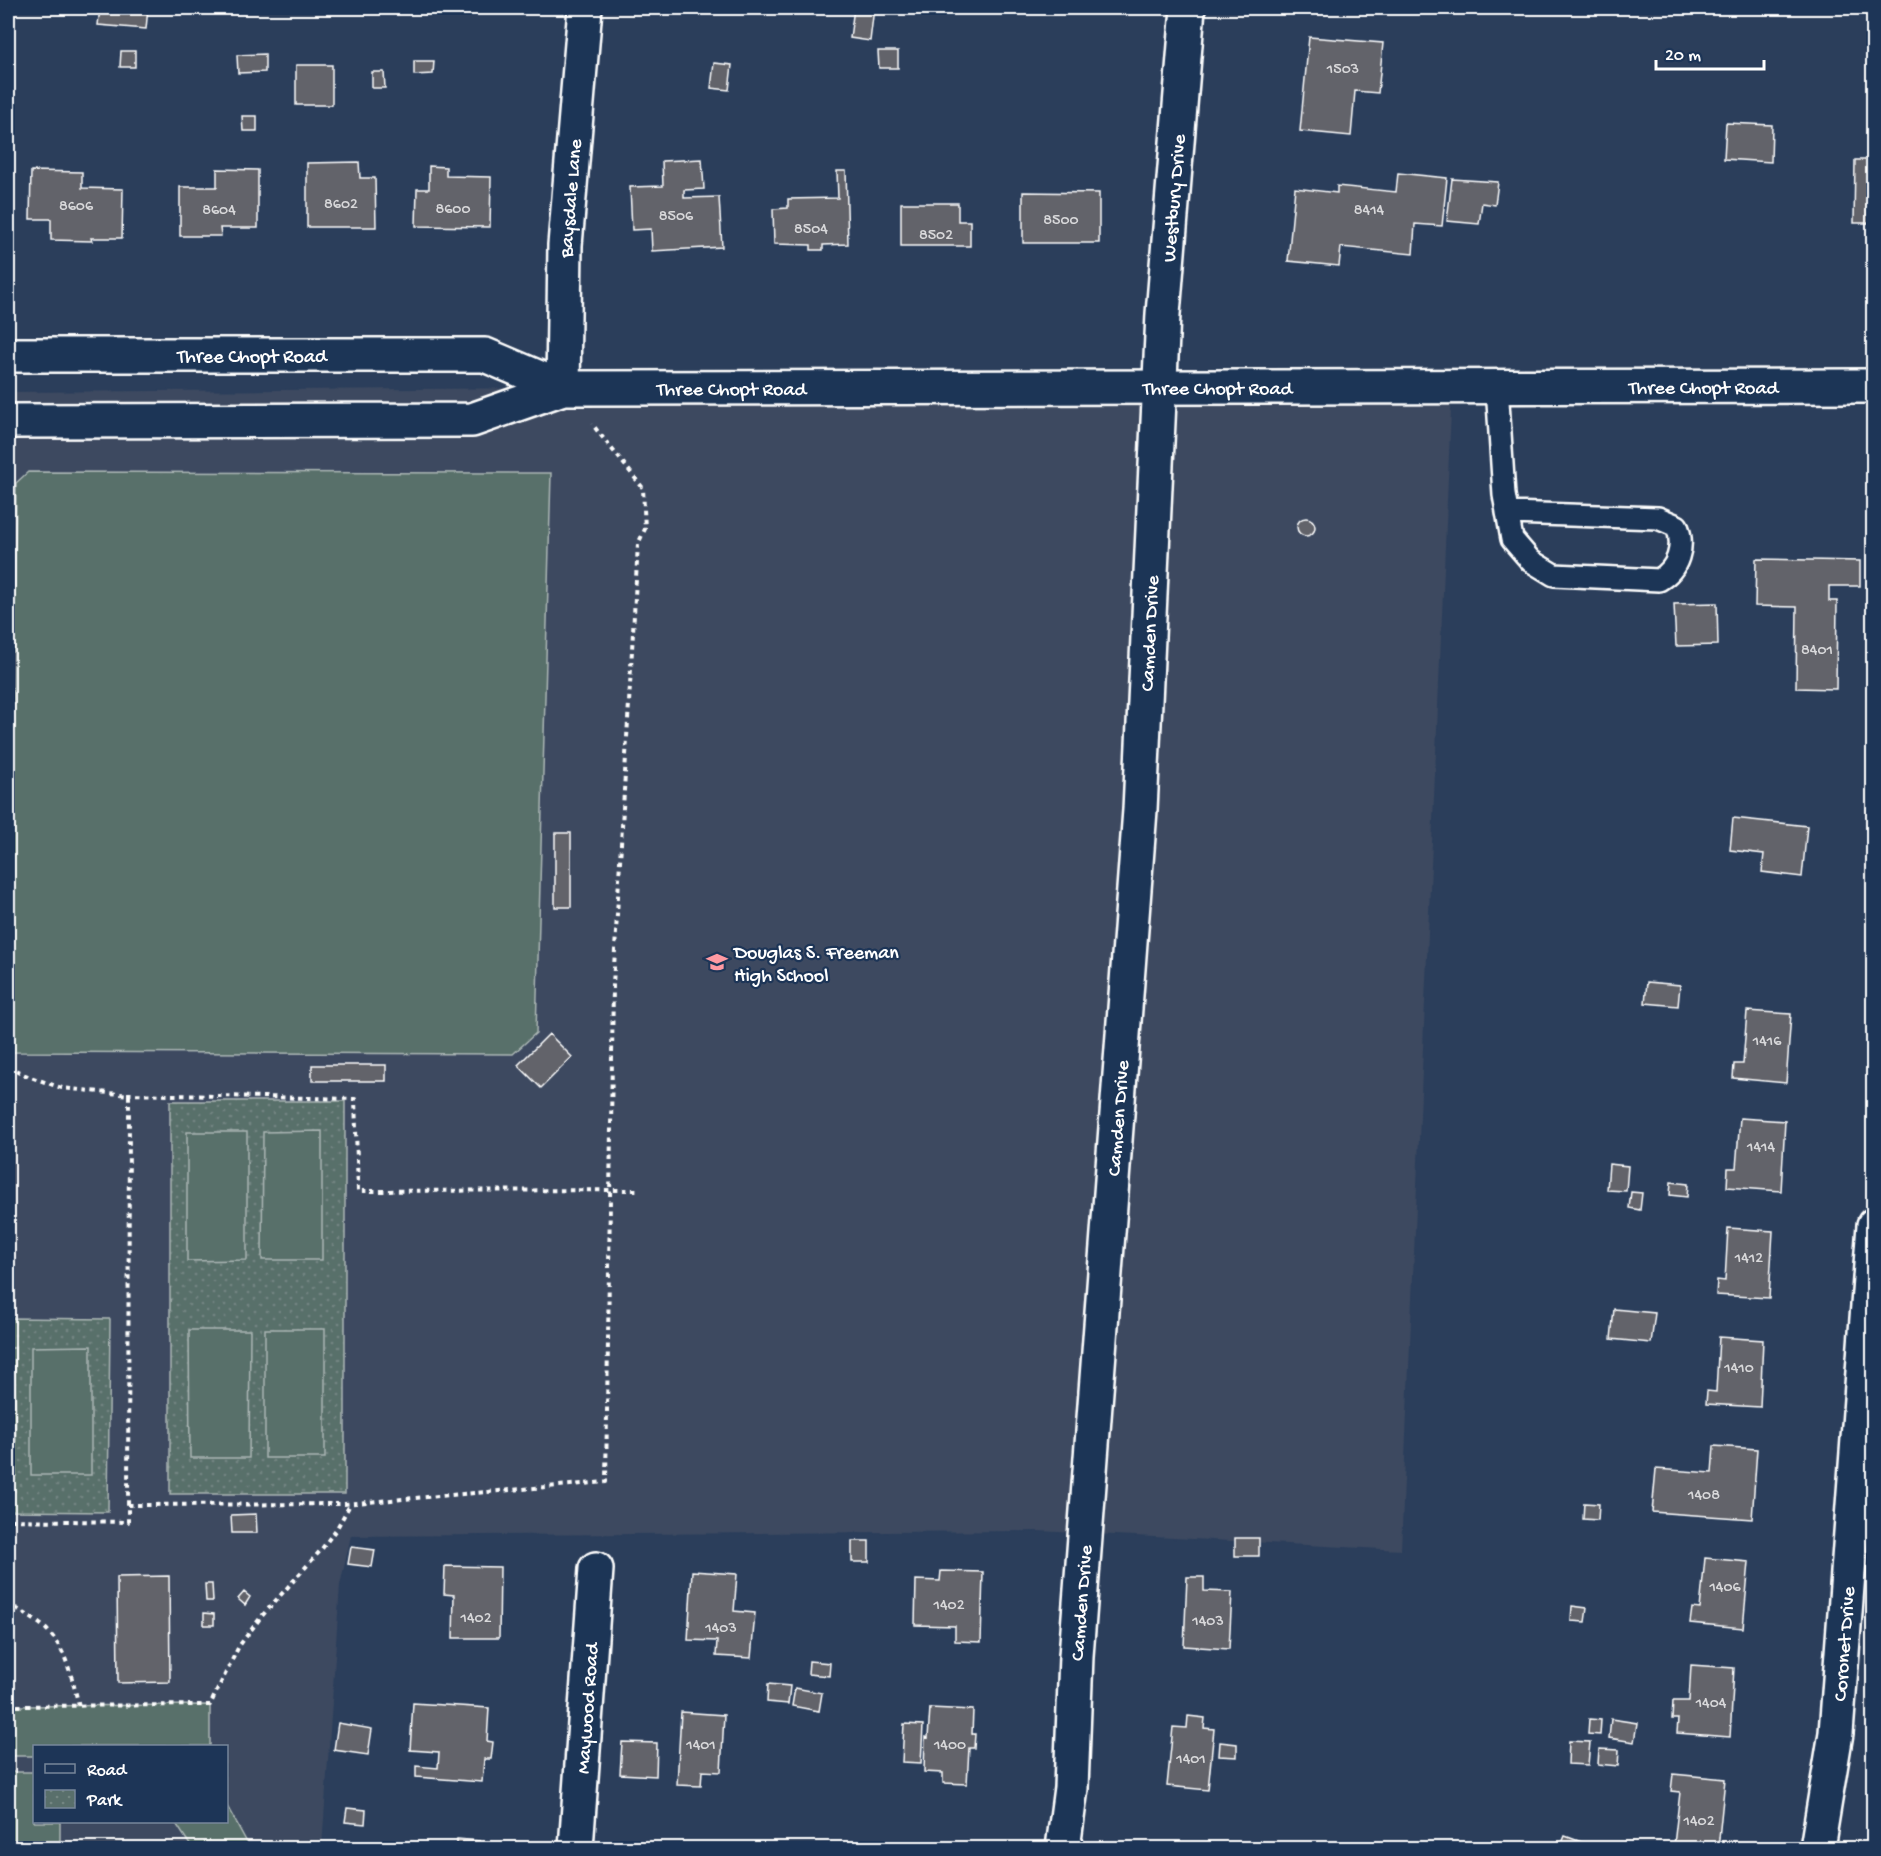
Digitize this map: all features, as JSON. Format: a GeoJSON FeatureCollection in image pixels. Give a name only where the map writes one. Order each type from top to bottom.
{"type":"FeatureCollection","features":[{"type":"Feature","properties":{"kind":"street","name":"Baysdale Lane"},"geometry":{"type":"LineString","coordinates":[[563,388],[566,245],[585,8]]}},
{"type":"Feature","properties":{"kind":"street","name":"Westbury Drive"},"geometry":{"type":"LineString","coordinates":[[1160,387],[1163,314],[1188,8]]}},
{"type":"Feature","properties":{"kind":"street","name":"Three Chopt Road"},"geometry":{"type":"LineString","coordinates":[[8,355],[485,355],[563,388]]}},
{"type":"Feature","properties":{"kind":"street","name":"Three Chopt Road"},"geometry":{"type":"LineString","coordinates":[[8,421],[472,420],[563,388],[1874,386]]}},
{"type":"Feature","properties":{"kind":"street","name":"Camden Drive"},"geometry":{"type":"LineString","coordinates":[[1063,1848],[1071,1788],[1076,1656],[1140,810],[1160,387]]}},
{"type":"Feature","properties":{"kind":"street","name":"Coronet Drive"},"geometry":{"type":"LineString","coordinates":[[1817,1848],[1836,1733],[1874,1225]]}},
{"type":"Feature","properties":{"kind":"street","name":"Maywood Road"},"geometry":{"type":"LineString","coordinates":[[579,1848],[596,1569]]}},
{"type":"Feature","properties":{"kind":"lane"},"geometry":{"type":"LineString","coordinates":[[1497,386],[1504,495],[1512,539],[1531,561],[1554,574],[1659,580],[1670,574],[1676,564],[1680,535],[1677,526],[1658,518],[1508,513]]}},
{"type":"Feature","properties":{"kind":"path"},"geometry":{"type":"LineString","coordinates":[[128,1505],[351,1503],[606,1482],[613,985],[638,544],[645,529],[643,488],[563,388]]}},
{"type":"Feature","properties":{"kind":"path"},"geometry":{"type":"LineString","coordinates":[[8,1066],[25,1075],[62,1088],[129,1095],[128,1522],[8,1520]]}},
{"type":"Feature","properties":{"kind":"path"},"geometry":{"type":"LineString","coordinates":[[120,1094],[355,1099],[358,1191],[639,1190]]}},
{"type":"Feature","properties":{"kind":"path"},"geometry":{"type":"LineString","coordinates":[[8,1706],[210,1705],[239,1646],[261,1617],[321,1550],[351,1503]]}},
{"type":"Feature","properties":{"kind":"path"},"geometry":{"type":"LineString","coordinates":[[8,1603],[45,1628],[55,1639],[69,1669],[79,1706]]}},
{"type":"Feature","properties":{"kind":"shaded area","name":"Douglas S. Freeman High School"},"geometry":{"type":"Polygon","coordinates":[[[1452,387],[1401,1550],[1038,1531],[351,1536],[340,1585],[322,1848],[8,1848],[8,392],[563,388],[1452,387]]]}},
{"type":"Feature","properties":{"kind":"green space"},"geometry":{"type":"Polygon","coordinates":[[[28,472],[551,473],[536,1033],[513,1054],[9,1052],[16,483],[28,472]]]}},
{"type":"Feature","properties":{"kind":"green space"},"geometry":{"type":"Polygon","coordinates":[[[170,1101],[345,1101],[345,1494],[170,1494],[170,1101]]]}},
{"type":"Feature","properties":{"kind":"green space"},"geometry":{"type":"Polygon","coordinates":[[[322,1131],[322,1260],[262,1260],[263,1132],[322,1131]]]}},
{"type":"Feature","properties":{"kind":"green space"},"geometry":{"type":"Polygon","coordinates":[[[187,1132],[247,1132],[247,1260],[187,1261],[187,1132]]]}},
{"type":"Feature","properties":{"kind":"green space"},"geometry":{"type":"Polygon","coordinates":[[[8,1318],[110,1319],[108,1512],[8,1511],[8,1318]]]}},
{"type":"Feature","properties":{"kind":"green space"},"geometry":{"type":"Polygon","coordinates":[[[265,1329],[325,1329],[325,1458],[265,1458],[265,1329]]]}},
{"type":"Feature","properties":{"kind":"green space"},"geometry":{"type":"Polygon","coordinates":[[[189,1330],[250,1330],[249,1458],[190,1458],[189,1330]]]}},
{"type":"Feature","properties":{"kind":"green space"},"geometry":{"type":"Polygon","coordinates":[[[91,1346],[91,1475],[31,1475],[31,1347],[91,1346]]]}},
{"type":"Feature","properties":{"kind":"green space"},"geometry":{"type":"Polygon","coordinates":[[[8,1348],[15,1348],[16,1476],[8,1476],[8,1348]]]}},
{"type":"Feature","properties":{"kind":"green space"},"geometry":{"type":"Polygon","coordinates":[[[210,1705],[210,1745],[33,1745],[33,1756],[8,1756],[8,1706],[210,1705]]]}},
{"type":"Feature","properties":{"kind":"green space"},"geometry":{"type":"Polygon","coordinates":[[[8,1772],[33,1772],[33,1823],[60,1823],[60,1848],[8,1848],[8,1772]]]}},
{"type":"Feature","properties":{"kind":"green space"},"geometry":{"type":"Polygon","coordinates":[[[228,1808],[250,1848],[192,1848],[176,1823],[228,1823],[228,1808]]]}},
{"type":"Feature","properties":{"kind":"building"},"geometry":{"type":"Polygon","coordinates":[[[100,8],[148,8],[146,29],[98,25],[100,8]]]}},
{"type":"Feature","properties":{"kind":"building"},"geometry":{"type":"Polygon","coordinates":[[[854,8],[874,8],[870,41],[850,38],[854,8]]]}},
{"type":"Feature","properties":{"kind":"building"},"geometry":{"type":"Polygon","coordinates":[[[1036,8],[1072,8],[1072,10],[1036,8]]]}},
{"type":"Feature","properties":{"kind":"building"},"geometry":{"type":"Polygon","coordinates":[[[1309,37],[1383,43],[1378,93],[1355,91],[1351,136],[1300,131],[1309,37]]]}},
{"type":"Feature","properties":{"kind":"building"},"geometry":{"type":"Polygon","coordinates":[[[121,51],[135,51],[135,67],[120,67],[121,51]]]}},
{"type":"Feature","properties":{"kind":"building"},"geometry":{"type":"Polygon","coordinates":[[[878,51],[898,51],[898,68],[879,68],[878,51]]]}},
{"type":"Feature","properties":{"kind":"building"},"geometry":{"type":"Polygon","coordinates":[[[265,54],[265,72],[238,73],[237,55],[265,54]]]}},
{"type":"Feature","properties":{"kind":"building"},"geometry":{"type":"Polygon","coordinates":[[[414,61],[434,61],[433,74],[414,75],[414,61]]]}},
{"type":"Feature","properties":{"kind":"building"},"geometry":{"type":"Polygon","coordinates":[[[714,63],[732,65],[729,90],[711,88],[714,63]]]}},
{"type":"Feature","properties":{"kind":"building"},"geometry":{"type":"Polygon","coordinates":[[[296,65],[332,65],[332,105],[296,105],[296,65]]]}},
{"type":"Feature","properties":{"kind":"building"},"geometry":{"type":"Polygon","coordinates":[[[372,72],[384,72],[385,88],[372,88],[372,72]]]}},
{"type":"Feature","properties":{"kind":"building"},"geometry":{"type":"Polygon","coordinates":[[[242,116],[257,116],[257,131],[243,131],[242,116]]]}},
{"type":"Feature","properties":{"kind":"building"},"geometry":{"type":"Polygon","coordinates":[[[1726,123],[1772,125],[1771,162],[1724,159],[1726,123]]]}},
{"type":"Feature","properties":{"kind":"building"},"geometry":{"type":"Polygon","coordinates":[[[702,159],[704,189],[684,190],[684,198],[719,197],[722,247],[652,251],[651,229],[632,230],[630,187],[663,186],[662,161],[702,159]]]}},
{"type":"Feature","properties":{"kind":"building"},"geometry":{"type":"Polygon","coordinates":[[[1855,160],[1874,160],[1874,223],[1854,223],[1855,160]]]}},
{"type":"Feature","properties":{"kind":"building"},"geometry":{"type":"Polygon","coordinates":[[[359,162],[360,178],[375,178],[376,227],[307,227],[307,163],[359,162]]]}},
{"type":"Feature","properties":{"kind":"building"},"geometry":{"type":"Polygon","coordinates":[[[429,166],[446,167],[446,176],[491,177],[490,227],[416,226],[417,189],[429,189],[429,166]]]}},
{"type":"Feature","properties":{"kind":"building"},"geometry":{"type":"Polygon","coordinates":[[[217,169],[258,170],[258,228],[220,228],[221,236],[180,236],[180,187],[217,187],[217,169]]]}},
{"type":"Feature","properties":{"kind":"building"},"geometry":{"type":"Polygon","coordinates":[[[31,171],[82,172],[82,188],[123,189],[122,238],[91,238],[92,241],[51,240],[51,219],[30,219],[31,171]]]}},
{"type":"Feature","properties":{"kind":"building"},"geometry":{"type":"Polygon","coordinates":[[[837,171],[846,171],[848,244],[823,245],[823,250],[811,250],[811,245],[774,244],[773,209],[788,208],[788,199],[838,198],[837,171]]]}},
{"type":"Feature","properties":{"kind":"building"},"geometry":{"type":"Polygon","coordinates":[[[1398,173],[1447,178],[1442,226],[1415,224],[1413,254],[1341,247],[1339,266],[1288,261],[1295,188],[1337,193],[1337,186],[1396,192],[1398,173]]]}},
{"type":"Feature","properties":{"kind":"building"},"geometry":{"type":"Polygon","coordinates":[[[1452,179],[1498,182],[1495,205],[1482,203],[1479,224],[1447,221],[1452,179]]]}},
{"type":"Feature","properties":{"kind":"building"},"geometry":{"type":"Polygon","coordinates":[[[1023,192],[1099,193],[1099,243],[1023,243],[1023,192]]]}},
{"type":"Feature","properties":{"kind":"building"},"geometry":{"type":"Polygon","coordinates":[[[901,203],[958,203],[958,221],[970,221],[970,246],[901,246],[901,203]]]}},
{"type":"Feature","properties":{"kind":"building"},"geometry":{"type":"Polygon","coordinates":[[[1302,518],[1310,518],[1315,523],[1313,534],[1302,536],[1297,531],[1297,523],[1302,518]]]}},
{"type":"Feature","properties":{"kind":"building"},"geometry":{"type":"Polygon","coordinates":[[[1756,559],[1860,561],[1860,586],[1829,586],[1829,601],[1837,601],[1836,689],[1796,688],[1797,607],[1755,606],[1756,559]]]}},
{"type":"Feature","properties":{"kind":"building"},"geometry":{"type":"Polygon","coordinates":[[[1717,603],[1718,645],[1676,646],[1674,604],[1717,603]]]}},
{"type":"Feature","properties":{"kind":"building"},"geometry":{"type":"Polygon","coordinates":[[[1733,818],[1807,826],[1802,877],[1762,872],[1764,854],[1730,850],[1733,818]]]}},
{"type":"Feature","properties":{"kind":"building"},"geometry":{"type":"Polygon","coordinates":[[[555,833],[571,833],[571,907],[555,907],[555,833]]]}},
{"type":"Feature","properties":{"kind":"building"},"geometry":{"type":"Polygon","coordinates":[[[1647,982],[1680,985],[1678,1006],[1645,1003],[1647,982]]]}},
{"type":"Feature","properties":{"kind":"building"},"geometry":{"type":"Polygon","coordinates":[[[1747,1011],[1791,1014],[1786,1083],[1733,1078],[1734,1064],[1743,1064],[1747,1011]]]}},
{"type":"Feature","properties":{"kind":"building"},"geometry":{"type":"Polygon","coordinates":[[[549,1034],[572,1057],[541,1088],[518,1065],[549,1034]]]}},
{"type":"Feature","properties":{"kind":"building"},"geometry":{"type":"Polygon","coordinates":[[[312,1065],[386,1065],[386,1081],[312,1081],[312,1065]]]}},
{"type":"Feature","properties":{"kind":"building"},"geometry":{"type":"Polygon","coordinates":[[[1740,1118],[1785,1121],[1781,1191],[1727,1187],[1728,1168],[1736,1168],[1740,1118]]]}},
{"type":"Feature","properties":{"kind":"building"},"geometry":{"type":"Polygon","coordinates":[[[1609,1164],[1628,1166],[1626,1191],[1607,1190],[1609,1164]]]}},
{"type":"Feature","properties":{"kind":"building"},"geometry":{"type":"Polygon","coordinates":[[[1671,1182],[1688,1184],[1687,1197],[1670,1195],[1671,1182]]]}},
{"type":"Feature","properties":{"kind":"building"},"geometry":{"type":"Polygon","coordinates":[[[1631,1192],[1642,1193],[1640,1210],[1629,1208],[1631,1192]]]}},
{"type":"Feature","properties":{"kind":"building"},"geometry":{"type":"Polygon","coordinates":[[[1728,1228],[1773,1231],[1769,1298],[1716,1295],[1717,1280],[1725,1281],[1728,1228]]]}},
{"type":"Feature","properties":{"kind":"building"},"geometry":{"type":"Polygon","coordinates":[[[1614,1309],[1655,1313],[1651,1343],[1611,1339],[1614,1309]]]}},
{"type":"Feature","properties":{"kind":"building"},"geometry":{"type":"Polygon","coordinates":[[[1719,1337],[1763,1340],[1760,1407],[1706,1404],[1707,1391],[1716,1392],[1719,1337]]]}},
{"type":"Feature","properties":{"kind":"building"},"geometry":{"type":"Polygon","coordinates":[[[1714,1446],[1757,1449],[1752,1519],[1652,1512],[1656,1469],[1712,1473],[1714,1446]]]}},
{"type":"Feature","properties":{"kind":"building"},"geometry":{"type":"Polygon","coordinates":[[[1584,1503],[1599,1504],[1598,1520],[1583,1519],[1584,1503]]]}},
{"type":"Feature","properties":{"kind":"building"},"geometry":{"type":"Polygon","coordinates":[[[256,1514],[257,1533],[232,1533],[231,1515],[256,1514]]]}},
{"type":"Feature","properties":{"kind":"building"},"geometry":{"type":"Polygon","coordinates":[[[1235,1538],[1259,1538],[1259,1556],[1235,1556],[1235,1538]]]}},
{"type":"Feature","properties":{"kind":"building"},"geometry":{"type":"Polygon","coordinates":[[[852,1541],[869,1541],[869,1562],[852,1562],[852,1541]]]}},
{"type":"Feature","properties":{"kind":"building"},"geometry":{"type":"Polygon","coordinates":[[[351,1547],[375,1550],[372,1567],[348,1564],[351,1547]]]}},
{"type":"Feature","properties":{"kind":"building"},"geometry":{"type":"Polygon","coordinates":[[[1705,1558],[1749,1562],[1743,1628],[1690,1623],[1692,1608],[1700,1609],[1705,1558]]]}},
{"type":"Feature","properties":{"kind":"building"},"geometry":{"type":"Polygon","coordinates":[[[445,1566],[500,1567],[499,1638],[453,1638],[454,1595],[444,1594],[445,1566]]]}},
{"type":"Feature","properties":{"kind":"building"},"geometry":{"type":"Polygon","coordinates":[[[692,1571],[737,1574],[734,1611],[755,1613],[751,1658],[716,1656],[717,1641],[688,1640],[692,1571]]]}},
{"type":"Feature","properties":{"kind":"building"},"geometry":{"type":"Polygon","coordinates":[[[941,1571],[983,1572],[981,1642],[955,1641],[955,1626],[915,1625],[916,1580],[940,1581],[941,1571]]]}},
{"type":"Feature","properties":{"kind":"building"},"geometry":{"type":"Polygon","coordinates":[[[169,1576],[170,1682],[118,1683],[117,1577],[169,1576]]]}},
{"type":"Feature","properties":{"kind":"building"},"geometry":{"type":"Polygon","coordinates":[[[1187,1577],[1204,1577],[1204,1591],[1232,1592],[1229,1649],[1184,1646],[1187,1577]]]}},
{"type":"Feature","properties":{"kind":"building"},"geometry":{"type":"Polygon","coordinates":[[[205,1584],[212,1584],[213,1601],[206,1601],[205,1584]]]}},
{"type":"Feature","properties":{"kind":"building"},"geometry":{"type":"Polygon","coordinates":[[[244,1592],[250,1597],[245,1605],[238,1599],[244,1592]]]}},
{"type":"Feature","properties":{"kind":"building"},"geometry":{"type":"Polygon","coordinates":[[[1572,1606],[1587,1608],[1585,1622],[1571,1621],[1572,1606]]]}},
{"type":"Feature","properties":{"kind":"building"},"geometry":{"type":"Polygon","coordinates":[[[204,1613],[214,1614],[214,1625],[204,1625],[204,1613]]]}},
{"type":"Feature","properties":{"kind":"building"},"geometry":{"type":"Polygon","coordinates":[[[809,1661],[830,1663],[829,1676],[808,1674],[809,1661]]]}},
{"type":"Feature","properties":{"kind":"building"},"geometry":{"type":"Polygon","coordinates":[[[1691,1665],[1734,1668],[1730,1737],[1677,1733],[1678,1719],[1672,1719],[1673,1701],[1689,1701],[1691,1665]]]}},
{"type":"Feature","properties":{"kind":"building"},"geometry":{"type":"Polygon","coordinates":[[[768,1684],[790,1686],[788,1704],[767,1702],[768,1684]]]}},
{"type":"Feature","properties":{"kind":"building"},"geometry":{"type":"Polygon","coordinates":[[[795,1688],[822,1693],[819,1711],[792,1706],[795,1688]]]}},
{"type":"Feature","properties":{"kind":"building"},"geometry":{"type":"Polygon","coordinates":[[[413,1703],[489,1708],[487,1741],[493,1742],[491,1759],[484,1759],[482,1782],[416,1777],[416,1766],[438,1768],[439,1752],[410,1750],[413,1703]]]}},
{"type":"Feature","properties":{"kind":"building"},"geometry":{"type":"Polygon","coordinates":[[[930,1708],[973,1710],[974,1748],[969,1748],[967,1784],[943,1783],[943,1773],[924,1772],[925,1737],[928,1738],[930,1708]]]}},
{"type":"Feature","properties":{"kind":"building"},"geometry":{"type":"Polygon","coordinates":[[[681,1712],[724,1715],[721,1772],[702,1771],[701,1786],[677,1785],[681,1712]]]}},
{"type":"Feature","properties":{"kind":"building"},"geometry":{"type":"Polygon","coordinates":[[[1188,1716],[1205,1718],[1204,1728],[1214,1729],[1208,1790],[1167,1786],[1173,1727],[1187,1728],[1188,1716]]]}},
{"type":"Feature","properties":{"kind":"building"},"geometry":{"type":"Polygon","coordinates":[[[1589,1719],[1601,1720],[1600,1735],[1588,1734],[1589,1719]]]}},
{"type":"Feature","properties":{"kind":"building"},"geometry":{"type":"Polygon","coordinates":[[[1611,1719],[1637,1723],[1634,1742],[1609,1738],[1611,1719]]]}},
{"type":"Feature","properties":{"kind":"building"},"geometry":{"type":"Polygon","coordinates":[[[338,1723],[372,1729],[368,1755],[334,1750],[338,1723]]]}},
{"type":"Feature","properties":{"kind":"building"},"geometry":{"type":"Polygon","coordinates":[[[904,1724],[923,1725],[921,1763],[902,1762],[904,1724]]]}},
{"type":"Feature","properties":{"kind":"building"},"geometry":{"type":"Polygon","coordinates":[[[1569,1741],[1590,1742],[1588,1765],[1568,1764],[1569,1741]]]}},
{"type":"Feature","properties":{"kind":"building"},"geometry":{"type":"Polygon","coordinates":[[[622,1742],[657,1743],[656,1776],[620,1774],[622,1742]]]}},
{"type":"Feature","properties":{"kind":"building"},"geometry":{"type":"Polygon","coordinates":[[[1220,1742],[1237,1744],[1237,1757],[1219,1756],[1220,1742]]]}},
{"type":"Feature","properties":{"kind":"building"},"geometry":{"type":"Polygon","coordinates":[[[1599,1749],[1619,1750],[1618,1766],[1598,1764],[1599,1749]]]}},
{"type":"Feature","properties":{"kind":"building"},"geometry":{"type":"Polygon","coordinates":[[[1673,1774],[1725,1779],[1718,1848],[1691,1848],[1674,1845],[1680,1792],[1671,1791],[1673,1774]]]}},
{"type":"Feature","properties":{"kind":"building"},"geometry":{"type":"Polygon","coordinates":[[[347,1808],[366,1810],[365,1824],[345,1822],[347,1808]]]}},
{"type":"Feature","properties":{"kind":"building"},"geometry":{"type":"Polygon","coordinates":[[[1565,1836],[1584,1843],[1581,1848],[1560,1848],[1565,1836]]]}},
{"type":"Feature","properties":{"kind":"building"},"geometry":{"type":"Polygon","coordinates":[[[457,1839],[480,1841],[479,1848],[423,1848],[423,1845],[457,1847],[457,1839]]]}},
{"type":"Feature","properties":{"kind":"place","name":"Douglas S. Freeman High School"},"geometry":{"type":"Point","coordinates":[717,962]}}]}
